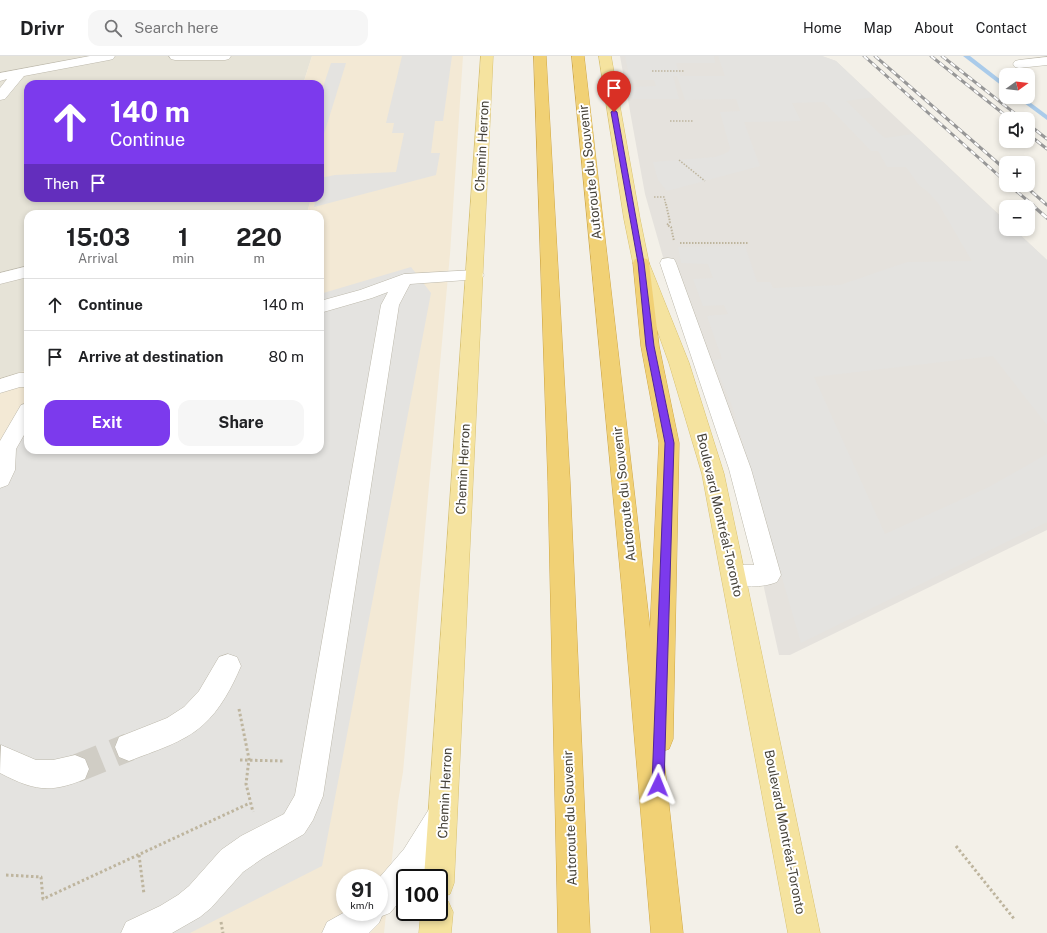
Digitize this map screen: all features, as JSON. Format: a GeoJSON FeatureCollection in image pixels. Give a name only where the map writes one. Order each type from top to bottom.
{"type":"FeatureCollection","features":[{"type":"Feature","properties":{"kind":"highway","name":"Autoroute du Souvenir"},"geometry":{"type":"LineString","coordinates":[[578,56],[634,590],[656,832],[667,933]]}},
{"type":"Feature","properties":{"kind":"highway","name":"Autoroute du Souvenir"},"geometry":{"type":"LineString","coordinates":[[539,59],[559,482],[574,933]]}},
{"type":"Feature","properties":{"kind":"highway"},"geometry":{"type":"LineString","coordinates":[[641,263],[650,346],[669,443],[656,832]]}},
{"type":"Feature","properties":{"kind":"main road","name":"Chemin Herron"},"geometry":{"type":"LineString","coordinates":[[440,869],[487,56]]}},
{"type":"Feature","properties":{"kind":"main road","name":"Boulevard Montréal-Toronto"},"geometry":{"type":"LineString","coordinates":[[605,56],[641,263],[673,346],[704,440],[713,474],[804,933]]}},
{"type":"Feature","properties":{"kind":"main road"},"geometry":{"type":"LineString","coordinates":[[436,933],[437,921]]}},
{"type":"Feature","properties":{"kind":"street"},"geometry":{"type":"LineString","coordinates":[[0,77],[109,56]]}},
{"type":"Feature","properties":{"kind":"street"},"geometry":{"type":"LineString","coordinates":[[175,56],[225,56]]}},
{"type":"Feature","properties":{"kind":"street"},"geometry":{"type":"LineString","coordinates":[[1019,64],[1047,61]]}},
{"type":"Feature","properties":{"kind":"street"},"geometry":{"type":"LineString","coordinates":[[0,96],[20,73]]}},
{"type":"Feature","properties":{"kind":"street"},"geometry":{"type":"LineString","coordinates":[[668,263],[740,469],[769,575],[734,575]]}},
{"type":"Feature","properties":{"kind":"street"},"geometry":{"type":"LineString","coordinates":[[0,279],[24,272]]}},
{"type":"Feature","properties":{"kind":"street"},"geometry":{"type":"LineString","coordinates":[[324,306],[366,294],[404,279],[475,275]]}},
{"type":"Feature","properties":{"kind":"street"},"geometry":{"type":"LineString","coordinates":[[143,930],[189,906],[200,897],[232,860],[294,824],[303,810],[309,796],[390,305],[404,279]]}},
{"type":"Feature","properties":{"kind":"street"},"geometry":{"type":"LineString","coordinates":[[0,386],[19,380],[24,380]]}},
{"type":"Feature","properties":{"kind":"street"},"geometry":{"type":"LineString","coordinates":[[0,479],[4,470],[6,449],[24,417]]}},
{"type":"Feature","properties":{"kind":"street"},"geometry":{"type":"LineString","coordinates":[[129,747],[190,719],[206,703],[228,666]]}},
{"type":"Feature","properties":{"kind":"street"},"geometry":{"type":"LineString","coordinates":[[1,759],[33,774],[45,776],[59,774],[75,769]]}},
{"type":"Feature","properties":{"kind":"street"},"geometry":{"type":"LineString","coordinates":[[388,892],[415,860],[444,811]]}},
{"type":"Feature","properties":{"kind":"street"},"geometry":{"type":"LineString","coordinates":[[338,933],[359,921]]}},
{"type":"Feature","properties":{"kind":"path"},"geometry":{"type":"LineString","coordinates":[[652,71],[685,71]]}},
{"type":"Feature","properties":{"kind":"path"},"geometry":{"type":"LineString","coordinates":[[670,121],[694,121]]}},
{"type":"Feature","properties":{"kind":"path"},"geometry":{"type":"LineString","coordinates":[[679,160],[705,181]]}},
{"type":"Feature","properties":{"kind":"path"},"geometry":{"type":"LineString","coordinates":[[650,197],[664,197],[670,222],[667,225],[671,227],[674,242]]}},
{"type":"Feature","properties":{"kind":"path"},"geometry":{"type":"LineString","coordinates":[[667,241],[679,244],[748,243]]}},
{"type":"Feature","properties":{"kind":"path"},"geometry":{"type":"LineString","coordinates":[[238,708],[249,759],[246,784],[254,819]]}},
{"type":"Feature","properties":{"kind":"path"},"geometry":{"type":"LineString","coordinates":[[240,760],[287,761]]}},
{"type":"Feature","properties":{"kind":"path"},"geometry":{"type":"LineString","coordinates":[[6,875],[41,877],[43,899],[250,803]]}},
{"type":"Feature","properties":{"kind":"path"},"geometry":{"type":"LineString","coordinates":[[956,846],[1015,920]]}},
{"type":"Feature","properties":{"kind":"path"},"geometry":{"type":"LineString","coordinates":[[139,855],[143,930]]}},
{"type":"Feature","properties":{"kind":"shaded area"},"geometry":{"type":"Polygon","coordinates":[[[0,56],[312,56],[304,80],[24,80],[24,202],[310,202],[308,210],[24,210],[24,371],[0,378],[0,56]]]}},
{"type":"Feature","properties":{"kind":"shaded area"},"geometry":{"type":"Polygon","coordinates":[[[312,56],[463,56],[450,254],[403,772],[398,802],[388,896],[388,869],[336,869],[336,921],[385,921],[384,933],[0,933],[0,378],[24,371],[24,454],[324,454],[324,210],[308,210],[310,202],[324,202],[324,80],[304,80],[312,56]]]}},
{"type":"Feature","properties":{"kind":"shaded area"},"geometry":{"type":"Polygon","coordinates":[[[402,56],[452,56],[443,121],[435,121],[431,153],[440,153],[436,175],[314,207],[315,202],[324,202],[324,177],[335,175],[396,172],[404,133],[392,133],[394,123],[386,123],[402,56]]]}},
{"type":"Feature","properties":{"kind":"shaded area"},"geometry":{"type":"Polygon","coordinates":[[[620,56],[822,56],[836,61],[999,214],[999,236],[1021,236],[1047,260],[1047,530],[790,655],[779,655],[745,503],[671,285],[645,194],[620,56]]]}},
{"type":"Feature","properties":{"kind":"shaded area"},"geometry":{"type":"Polygon","coordinates":[[[625,56],[714,56],[715,63],[676,63],[680,76],[725,76],[718,56],[822,56],[836,61],[874,97],[846,101],[879,133],[885,138],[913,134],[999,215],[999,236],[1021,236],[1047,260],[1047,425],[993,356],[814,377],[885,534],[989,487],[1047,454],[1047,522],[801,643],[732,406],[713,360],[722,359],[707,316],[728,314],[724,305],[703,306],[693,279],[713,278],[708,264],[681,263],[678,247],[745,246],[757,282],[770,282],[773,288],[840,285],[907,262],[972,261],[938,203],[919,185],[906,167],[887,167],[878,151],[871,151],[824,102],[792,103],[801,121],[744,122],[760,166],[667,191],[658,180],[653,162],[715,157],[729,151],[730,148],[720,112],[740,111],[736,99],[685,100],[677,76],[673,76],[679,99],[632,99],[630,87],[656,86],[654,80],[630,80],[625,56]]]}},
{"type":"Feature","properties":{"kind":"shaded area"},"geometry":{"type":"Polygon","coordinates":[[[331,63],[346,63],[324,134],[324,84],[331,63]]]}},
{"type":"Feature","properties":{"kind":"shaded area"},"geometry":{"type":"Polygon","coordinates":[[[411,267],[431,293],[322,866],[190,933],[0,933],[0,473],[24,428],[24,454],[324,454],[324,293],[411,267]]]}},
{"type":"Feature","properties":{"kind":"waterway"},"geometry":{"type":"LineString","coordinates":[[966,56],[999,82]]}},
{"type":"Feature","properties":{"kind":"waterway"},"geometry":{"type":"LineString","coordinates":[[1028,104],[1047,118]]}},
{"type":"Feature","properties":{"kind":"tunnel"},"geometry":{"type":"LineString","coordinates":[[75,769],[129,747]]}},
{"type":"Feature","properties":{"kind":"railway"},"geometry":{"type":"LineString","coordinates":[[864,56],[999,176]]}},
{"type":"Feature","properties":{"kind":"railway"},"geometry":{"type":"LineString","coordinates":[[875,56],[999,164]]}},
{"type":"Feature","properties":{"kind":"railway"},"geometry":{"type":"LineString","coordinates":[[931,56],[1001,112]]}},
{"type":"Feature","properties":{"kind":"railway"},"geometry":{"type":"LineString","coordinates":[[942,56],[1013,112]]}},
{"type":"Feature","properties":{"kind":"railway"},"geometry":{"type":"LineString","coordinates":[[1035,130],[1047,139]]}},
{"type":"Feature","properties":{"kind":"railway"},"geometry":{"type":"LineString","coordinates":[[1035,140],[1047,149]]}},
{"type":"Feature","properties":{"kind":"railway"},"geometry":{"type":"LineString","coordinates":[[1017,192],[1027,200]]}},
{"type":"Feature","properties":{"kind":"railway"},"geometry":{"type":"LineString","coordinates":[[1032,192],[1047,205]]}},
{"type":"Feature","properties":{"kind":"railway"},"geometry":{"type":"LineString","coordinates":[[1035,208],[1047,218]]}},
{"type":"Feature","properties":{"kind":"route"},"geometry":{"type":"LineString","coordinates":[[614,112],[641,263],[650,346],[669,443],[658,785]]}}]}
